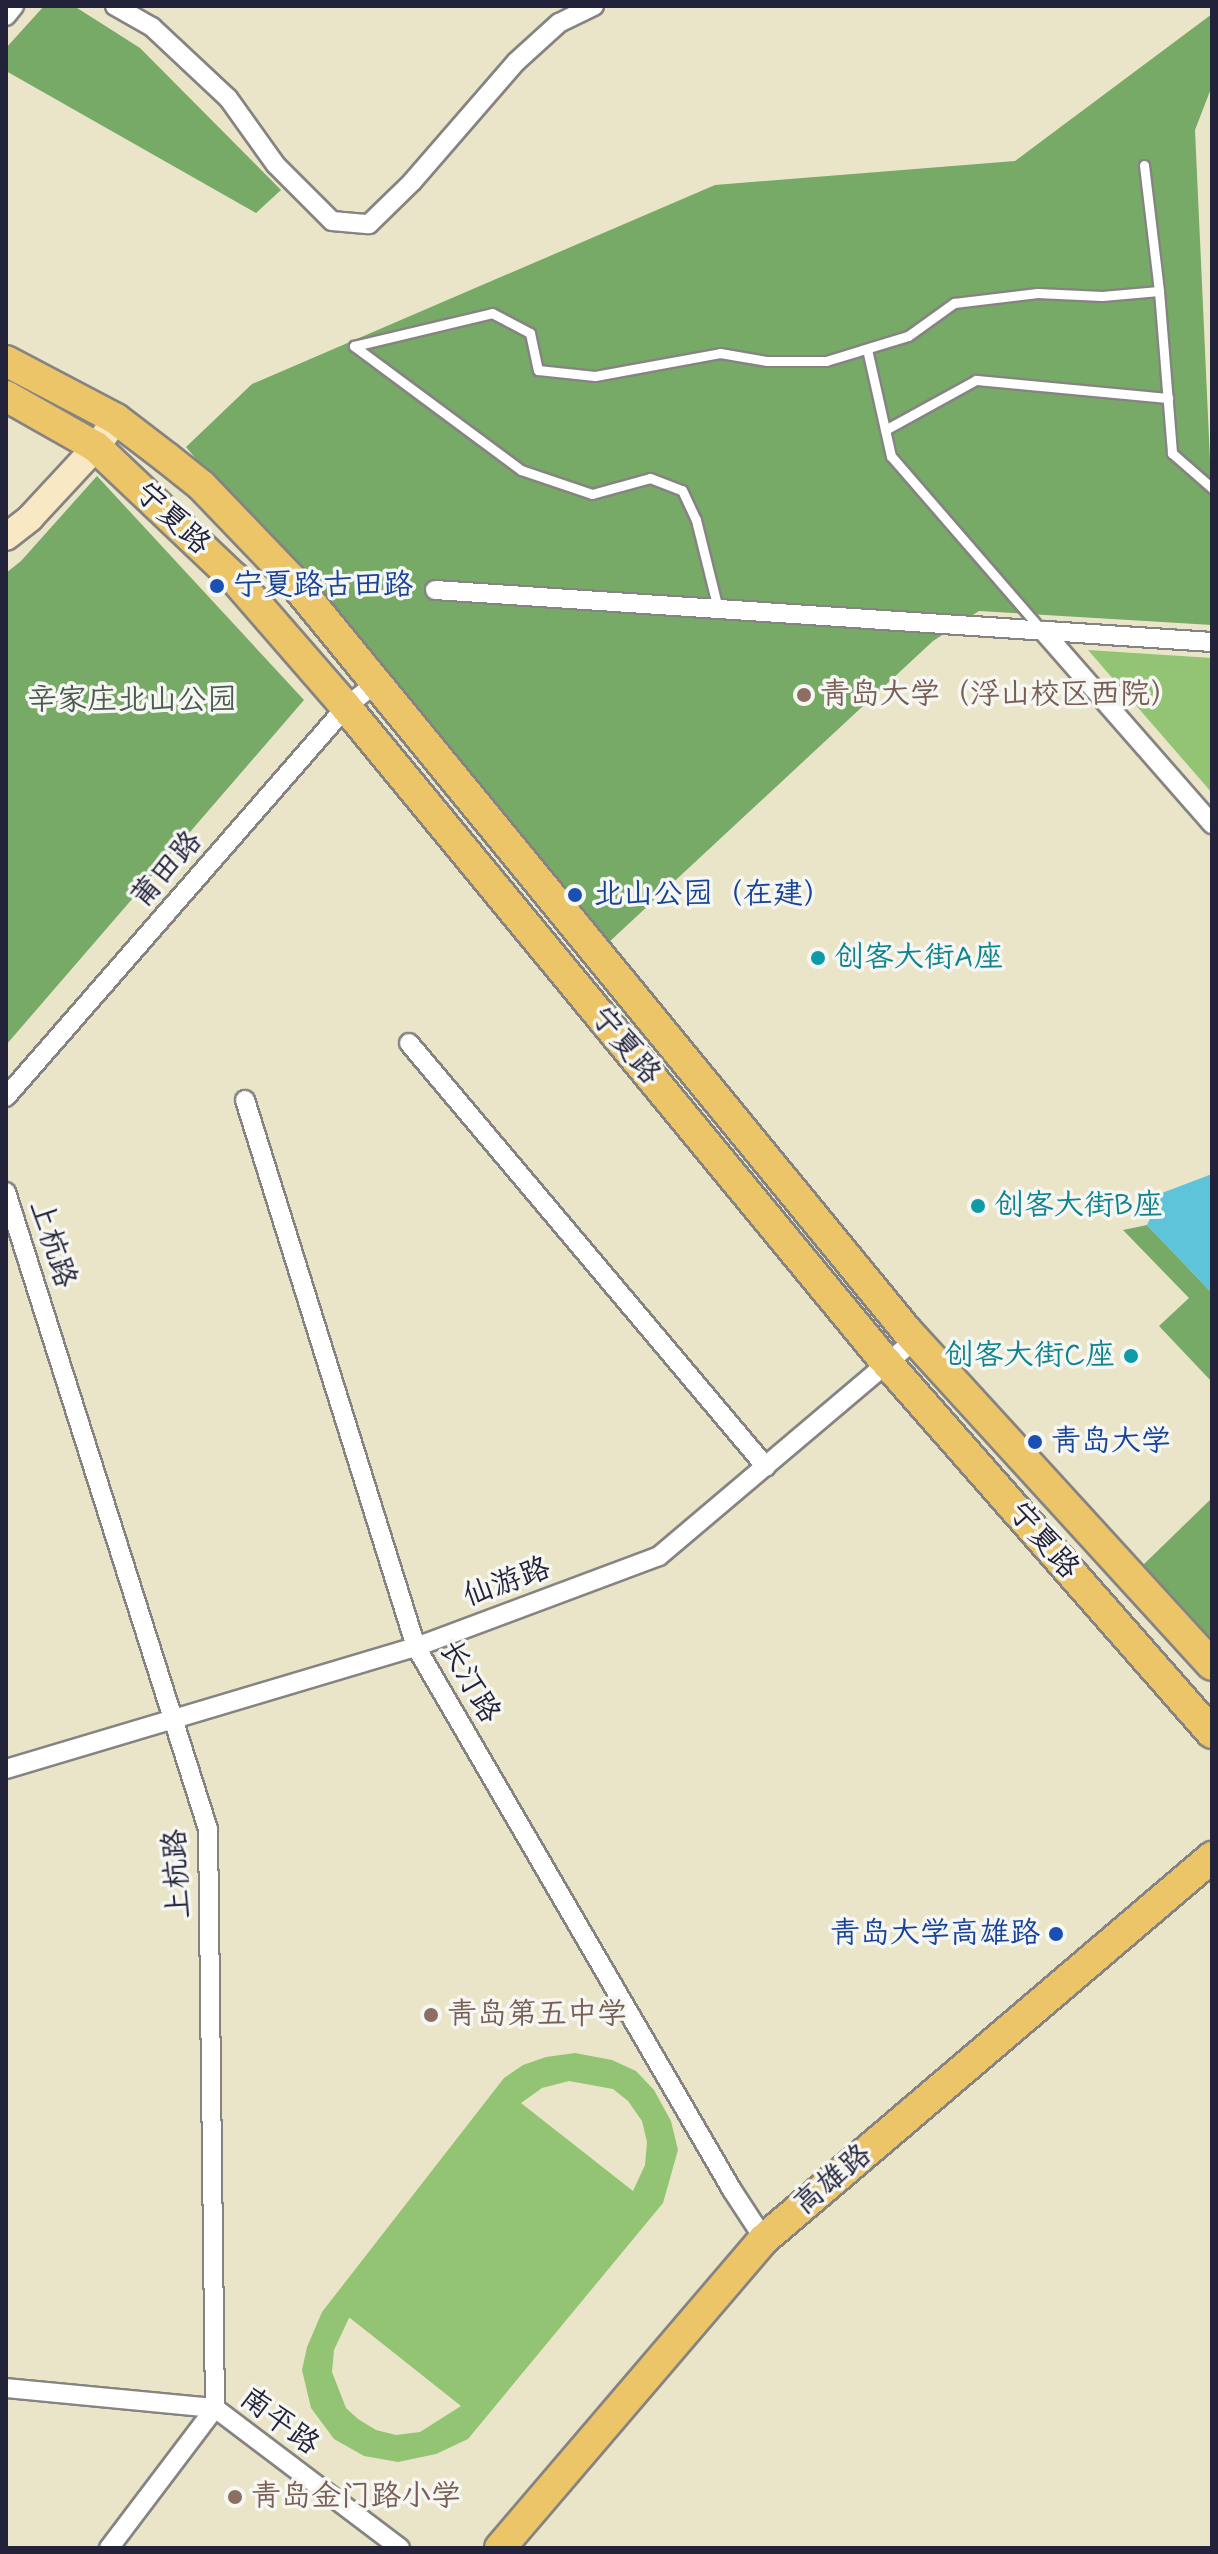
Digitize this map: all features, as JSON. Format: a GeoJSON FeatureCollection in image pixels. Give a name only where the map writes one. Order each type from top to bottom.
{"type":"FeatureCollection","features":[{"type":"Feature","properties":{"kind":"main road","name":"宁夏路"},"geometry":{"type":"LineString","coordinates":[[6,361],[116,419],[201,485],[291,579],[915,1340],[1212,1665]]}},
{"type":"Feature","properties":{"kind":"main road","name":"宁夏路"},"geometry":{"type":"LineString","coordinates":[[6,396],[96,447],[234,578],[346,707],[889,1364],[1212,1733]]}},
{"type":"Feature","properties":{"kind":"main road","name":"高雄路"},"geometry":{"type":"LineString","coordinates":[[500,2548],[764,2239],[1212,1857]]}},
{"type":"Feature","properties":{"kind":"street"},"geometry":{"type":"LineString","coordinates":[[6,16],[14,6]]}},
{"type":"Feature","properties":{"kind":"street"},"geometry":{"type":"LineString","coordinates":[[115,6],[152,27],[228,98],[276,165],[332,221],[369,224],[412,182],[516,62],[559,23],[594,6]]}},
{"type":"Feature","properties":{"kind":"street"},"geometry":{"type":"LineString","coordinates":[[6,537],[30,518],[96,447],[116,419]]}},
{"type":"Feature","properties":{"kind":"street"},"geometry":{"type":"LineString","coordinates":[[435,590],[1212,642]]}},
{"type":"Feature","properties":{"kind":"street"},"geometry":{"type":"LineString","coordinates":[[1043,631],[1212,824]]}},
{"type":"Feature","properties":{"kind":"street","name":"莆田路"},"geometry":{"type":"LineString","coordinates":[[6,1097],[346,707],[374,684]]}},
{"type":"Feature","properties":{"kind":"street"},"geometry":{"type":"LineString","coordinates":[[409,1043],[766,1467]]}},
{"type":"Feature","properties":{"kind":"street","name":"长汀路"},"geometry":{"type":"LineString","coordinates":[[245,1100],[416,1647],[724,2176],[764,2239]]}},
{"type":"Feature","properties":{"kind":"street","name":"上杭路"},"geometry":{"type":"LineString","coordinates":[[6,1192],[176,1718],[208,1829],[215,2408]]}},
{"type":"Feature","properties":{"kind":"street","name":"仙游路"},"geometry":{"type":"LineString","coordinates":[[6,1769],[416,1647],[659,1556],[915,1340]]}},
{"type":"Feature","properties":{"kind":"street","name":"南平路"},"geometry":{"type":"LineString","coordinates":[[6,2388],[215,2408],[400,2548]]}},
{"type":"Feature","properties":{"kind":"street"},"geometry":{"type":"LineString","coordinates":[[109,2548],[215,2408]]}},
{"type":"Feature","properties":{"kind":"lane"},"geometry":{"type":"LineString","coordinates":[[1144,165],[1159,291],[1172,453],[1212,488]]}},
{"type":"Feature","properties":{"kind":"lane"},"geometry":{"type":"LineString","coordinates":[[718,609],[696,520],[682,490],[650,478],[592,494],[521,470],[354,346],[492,313],[530,333],[538,370],[595,376],[720,353],[767,361],[826,361],[908,336],[954,303],[1037,293],[1102,296],[1159,291]]}},
{"type":"Feature","properties":{"kind":"lane"},"geometry":{"type":"LineString","coordinates":[[867,349],[891,456],[1043,631]]}},
{"type":"Feature","properties":{"kind":"lane"},"geometry":{"type":"LineString","coordinates":[[885,430],[976,380],[1168,398]]}},
{"type":"Feature","properties":{"kind":"green space"},"geometry":{"type":"Polygon","coordinates":[[[44,6],[74,6],[140,48],[281,190],[256,213],[6,71],[6,48],[44,6]]]}},
{"type":"Feature","properties":{"kind":"green space"},"geometry":{"type":"Polygon","coordinates":[[[1212,14],[1212,86],[1195,130],[1212,504],[1212,625],[979,611],[933,641],[608,943],[186,447],[252,384],[715,185],[1015,161],[1212,14]]]}},
{"type":"Feature","properties":{"kind":"green space","name":"辛家庄北山公园"},"geometry":{"type":"Polygon","coordinates":[[[97,476],[304,700],[6,1045],[6,573],[21,561],[97,476]]]}},
{"type":"Feature","properties":{"kind":"green space"},"geometry":{"type":"Polygon","coordinates":[[[1088,650],[1212,658],[1212,793],[1088,650]]]}},
{"type":"Feature","properties":{"kind":"green space"},"geometry":{"type":"Polygon","coordinates":[[[1147,1225],[1212,1293],[1212,1382],[1159,1326],[1189,1298],[1123,1230],[1147,1225]]]}},
{"type":"Feature","properties":{"kind":"green space"},"geometry":{"type":"Polygon","coordinates":[[[1212,1498],[1212,1640],[1142,1566],[1212,1498]]]}},
{"type":"Feature","properties":{"kind":"green space"},"geometry":{"type":"Polygon","coordinates":[[[575,2053],[612,2060],[636,2071],[654,2090],[671,2121],[678,2150],[663,2203],[468,2439],[436,2454],[398,2462],[364,2456],[334,2439],[311,2408],[302,2370],[307,2347],[322,2312],[504,2078],[523,2065],[546,2057],[575,2053]],[[569,2081],[542,2088],[521,2103],[633,2191],[645,2165],[647,2142],[642,2121],[628,2101],[613,2089],[569,2081]],[[350,2318],[334,2350],[332,2372],[346,2408],[358,2419],[376,2430],[396,2435],[420,2432],[461,2406],[350,2318]]]}},
{"type":"Feature","properties":{"kind":"water"},"geometry":{"type":"Polygon","coordinates":[[[1212,1174],[1212,1293],[1147,1225],[1162,1193],[1212,1174]]]}},
{"type":"Feature","properties":{"kind":"place","name":"宁夏路古田路"},"geometry":{"type":"Point","coordinates":[217,586]}},
{"type":"Feature","properties":{"kind":"place","name":"青岛大学（浮山校区西院）"},"geometry":{"type":"Point","coordinates":[804,695]}},
{"type":"Feature","properties":{"kind":"place","name":"北山公园（在建）"},"geometry":{"type":"Point","coordinates":[575,895]}},
{"type":"Feature","properties":{"kind":"place","name":"创客大街A座"},"geometry":{"type":"Point","coordinates":[818,958]}},
{"type":"Feature","properties":{"kind":"place","name":"创客大街B座"},"geometry":{"type":"Point","coordinates":[978,1206]}},
{"type":"Feature","properties":{"kind":"place","name":"创客大街C座"},"geometry":{"type":"Point","coordinates":[1131,1356]}},
{"type":"Feature","properties":{"kind":"place","name":"青岛大学"},"geometry":{"type":"Point","coordinates":[1035,1442]}},
{"type":"Feature","properties":{"kind":"place","name":"青岛大学高雄路"},"geometry":{"type":"Point","coordinates":[1056,1934]}},
{"type":"Feature","properties":{"kind":"place","name":"青岛第五中学"},"geometry":{"type":"Point","coordinates":[431,2015]}},
{"type":"Feature","properties":{"kind":"place","name":"青岛金门路小学"},"geometry":{"type":"Point","coordinates":[235,2497]}}]}
